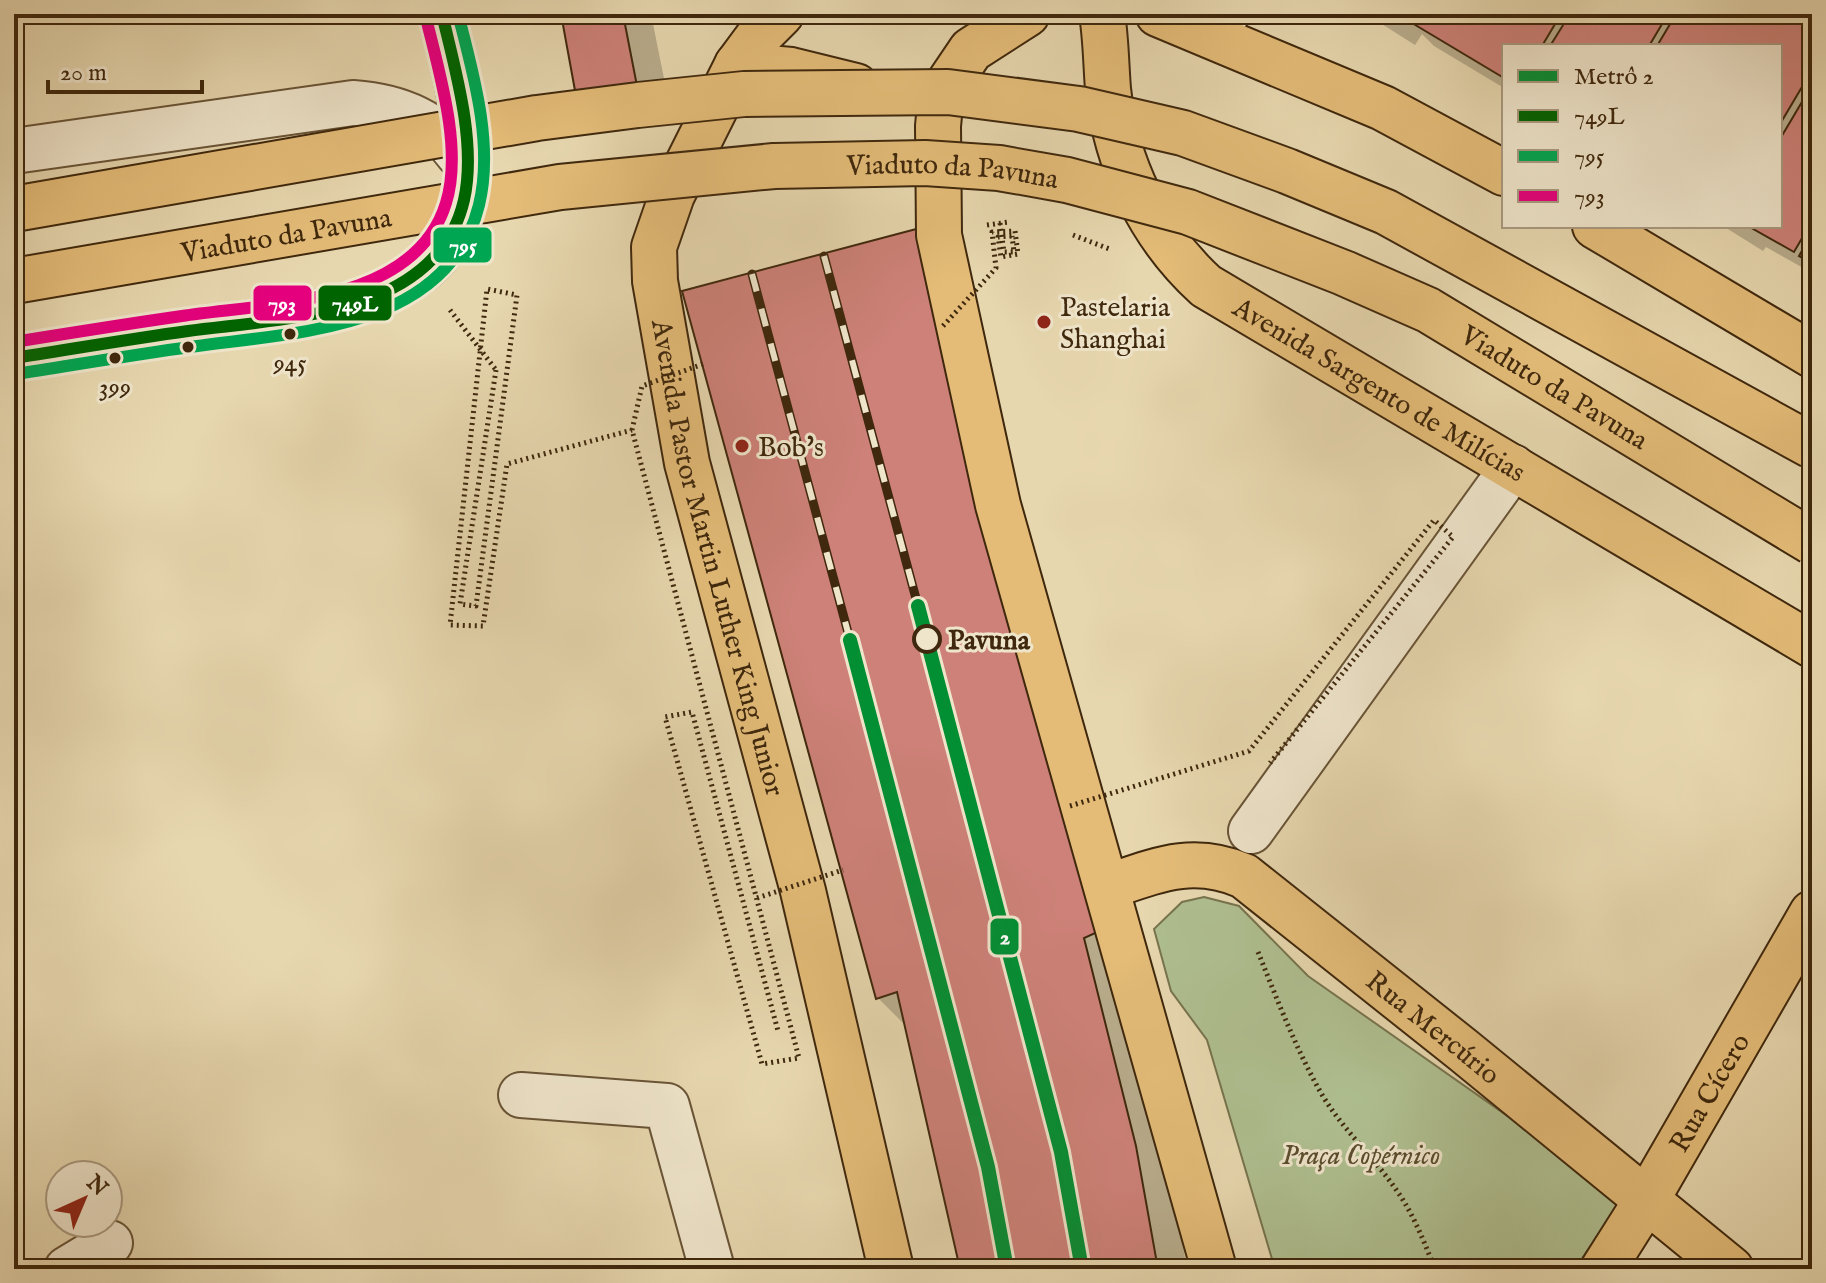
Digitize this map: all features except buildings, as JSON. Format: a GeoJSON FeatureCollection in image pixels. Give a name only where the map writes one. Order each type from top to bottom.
{"type":"FeatureCollection","features":[{"type":"Feature","properties":{"kind":"main road"},"geometry":{"type":"LineString","coordinates":[[781,14],[757,38],[737,65],[829,77],[887,99],[938,126]]}},
{"type":"Feature","properties":{"kind":"main road"},"geometry":{"type":"LineString","coordinates":[[1027,14],[971,50],[960,63],[944,94],[938,126],[939,235],[998,505],[1214,1269]]}},
{"type":"Feature","properties":{"kind":"main road","name":"Avenida Sargento de Milícias"},"geometry":{"type":"LineString","coordinates":[[1102,14],[1111,105],[1135,191],[1186,268],[1206,286],[1812,645]]}},
{"type":"Feature","properties":{"kind":"main road"},"geometry":{"type":"LineString","coordinates":[[1200,22],[1383,108],[1502,172]]}},
{"type":"Feature","properties":{"kind":"main road","name":"Avenida Pastor Martin Luther King Junior"},"geometry":{"type":"LineString","coordinates":[[737,65],[672,195],[654,247],[655,281],[687,463],[803,891],[891,1269]]}},
{"type":"Feature","properties":{"kind":"main road"},"geometry":{"type":"LineString","coordinates":[[14,209],[537,118],[744,94],[948,92],[1079,109],[1183,133],[1386,212],[1812,446]]}},
{"type":"Feature","properties":{"kind":"main road","name":"Viaduto da Pavuna"},"geometry":{"type":"LineString","coordinates":[[14,281],[560,187],[774,166],[925,163],[999,168],[1067,180],[1188,212],[1344,273],[1428,310],[1812,542]]}},
{"type":"Feature","properties":{"kind":"main road"},"geometry":{"type":"LineString","coordinates":[[1598,228],[1812,355]]}},
{"type":"Feature","properties":{"kind":"main road","name":"Rua Mercúrio"},"geometry":{"type":"LineString","coordinates":[[1107,887],[1170,867],[1193,864],[1229,870],[1244,876],[1731,1269]]}},
{"type":"Feature","properties":{"kind":"main road","name":"Rua Cícero"},"geometry":{"type":"LineString","coordinates":[[1603,1269],[1646,1201],[1812,913]]}},
{"type":"Feature","properties":{"kind":"street"},"geometry":{"type":"LineString","coordinates":[[14,358],[321,311],[389,291],[421,271],[437,256],[454,225],[466,189],[461,109],[442,14]]}},
{"type":"Feature","properties":{"kind":"street"},"geometry":{"type":"LineString","coordinates":[[14,151],[353,103],[393,108],[413,116],[457,151],[466,166]]}},
{"type":"Feature","properties":{"kind":"street"},"geometry":{"type":"LineString","coordinates":[[1251,831],[1513,467]]}},
{"type":"Feature","properties":{"kind":"street"},"geometry":{"type":"LineString","coordinates":[[521,1095],[667,1106],[712,1269]]}},
{"type":"Feature","properties":{"kind":"street"},"geometry":{"type":"LineString","coordinates":[[67,1269],[110,1243]]}},
{"type":"Feature","properties":{"kind":"path"},"geometry":{"type":"LineString","coordinates":[[939,235],[1011,222]]}},
{"type":"Feature","properties":{"kind":"path"},"geometry":{"type":"LineString","coordinates":[[943,326],[996,268],[992,232],[1015,231],[1018,254],[1001,257],[998,237],[1012,236],[1014,252],[1004,252],[1000,223]]}},
{"type":"Feature","properties":{"kind":"path"},"geometry":{"type":"LineString","coordinates":[[1060,230],[1118,252]]}},
{"type":"Feature","properties":{"kind":"path"},"geometry":{"type":"LineString","coordinates":[[421,271],[496,370],[460,604],[476,606],[517,295],[487,289],[450,625],[483,626],[507,464],[632,430]]}},
{"type":"Feature","properties":{"kind":"path"},"geometry":{"type":"LineString","coordinates":[[703,364],[642,386],[632,430],[799,1058],[762,1064],[665,717],[692,712],[778,1031]]}},
{"type":"Feature","properties":{"kind":"path"},"geometry":{"type":"LineString","coordinates":[[1070,806],[1249,751],[1434,520],[1453,537],[1270,763]]}},
{"type":"Feature","properties":{"kind":"path"},"geometry":{"type":"LineString","coordinates":[[757,898],[843,870]]}},
{"type":"Feature","properties":{"kind":"path"},"geometry":{"type":"LineString","coordinates":[[1256,947],[1321,1093],[1344,1127],[1397,1191],[1420,1231],[1435,1269]]}},
{"type":"Feature","properties":{"kind":"green space","name":"Praça Copérnico"},"geometry":{"type":"Polygon","coordinates":[[[1204,897],[1239,906],[1308,976],[1623,1197],[1575,1269],[1275,1269],[1207,1040],[1171,991],[1154,929],[1182,902],[1204,897]]]}},
{"type":"Feature","properties":{"kind":"railway"},"geometry":{"type":"LineString","coordinates":[[824,256],[918,606]]}},
{"type":"Feature","properties":{"kind":"railway"},"geometry":{"type":"LineString","coordinates":[[752,274],[850,640]]}},
{"type":"Feature","properties":{"kind":"metro line","name":"2"},"geometry":{"type":"LineString","coordinates":[[918,606],[1061,1152],[1082,1269]]}},
{"type":"Feature","properties":{"kind":"metro line","name":"2"},"geometry":{"type":"LineString","coordinates":[[850,640],[988,1167],[1007,1269]]}},
{"type":"Feature","properties":{"kind":"transit line","name":"749L"},"geometry":{"type":"LineString","coordinates":[[14,358],[310,315],[352,304],[390,289],[423,268],[448,239],[464,200],[467,178],[463,106],[442,14]]}},
{"type":"Feature","properties":{"kind":"transit line","name":"795"},"geometry":{"type":"LineString","coordinates":[[16,374],[319,329],[362,318],[401,301],[435,278],[462,247],[479,205],[483,182],[480,109],[458,14]]}},
{"type":"Feature","properties":{"kind":"transit line","name":"793"},"geometry":{"type":"LineString","coordinates":[[14,342],[335,293],[372,280],[404,262],[429,237],[446,203],[451,182],[451,135],[443,86],[426,18]]}},
{"type":"Feature","properties":{"kind":"place","name":"Pastelaria Shanghai"},"geometry":{"type":"Point","coordinates":[1044,322]}},
{"type":"Feature","properties":{"kind":"place","name":"945"},"geometry":{"type":"Point","coordinates":[290,334]}},
{"type":"Feature","properties":{"kind":"place","name":"399"},"geometry":{"type":"Point","coordinates":[115,358]}},
{"type":"Feature","properties":{"kind":"place","name":"Bob's"},"geometry":{"type":"Point","coordinates":[742,446]}},
{"type":"Feature","properties":{"kind":"place","name":"Pavuna"},"geometry":{"type":"Point","coordinates":[927,639]}}]}
